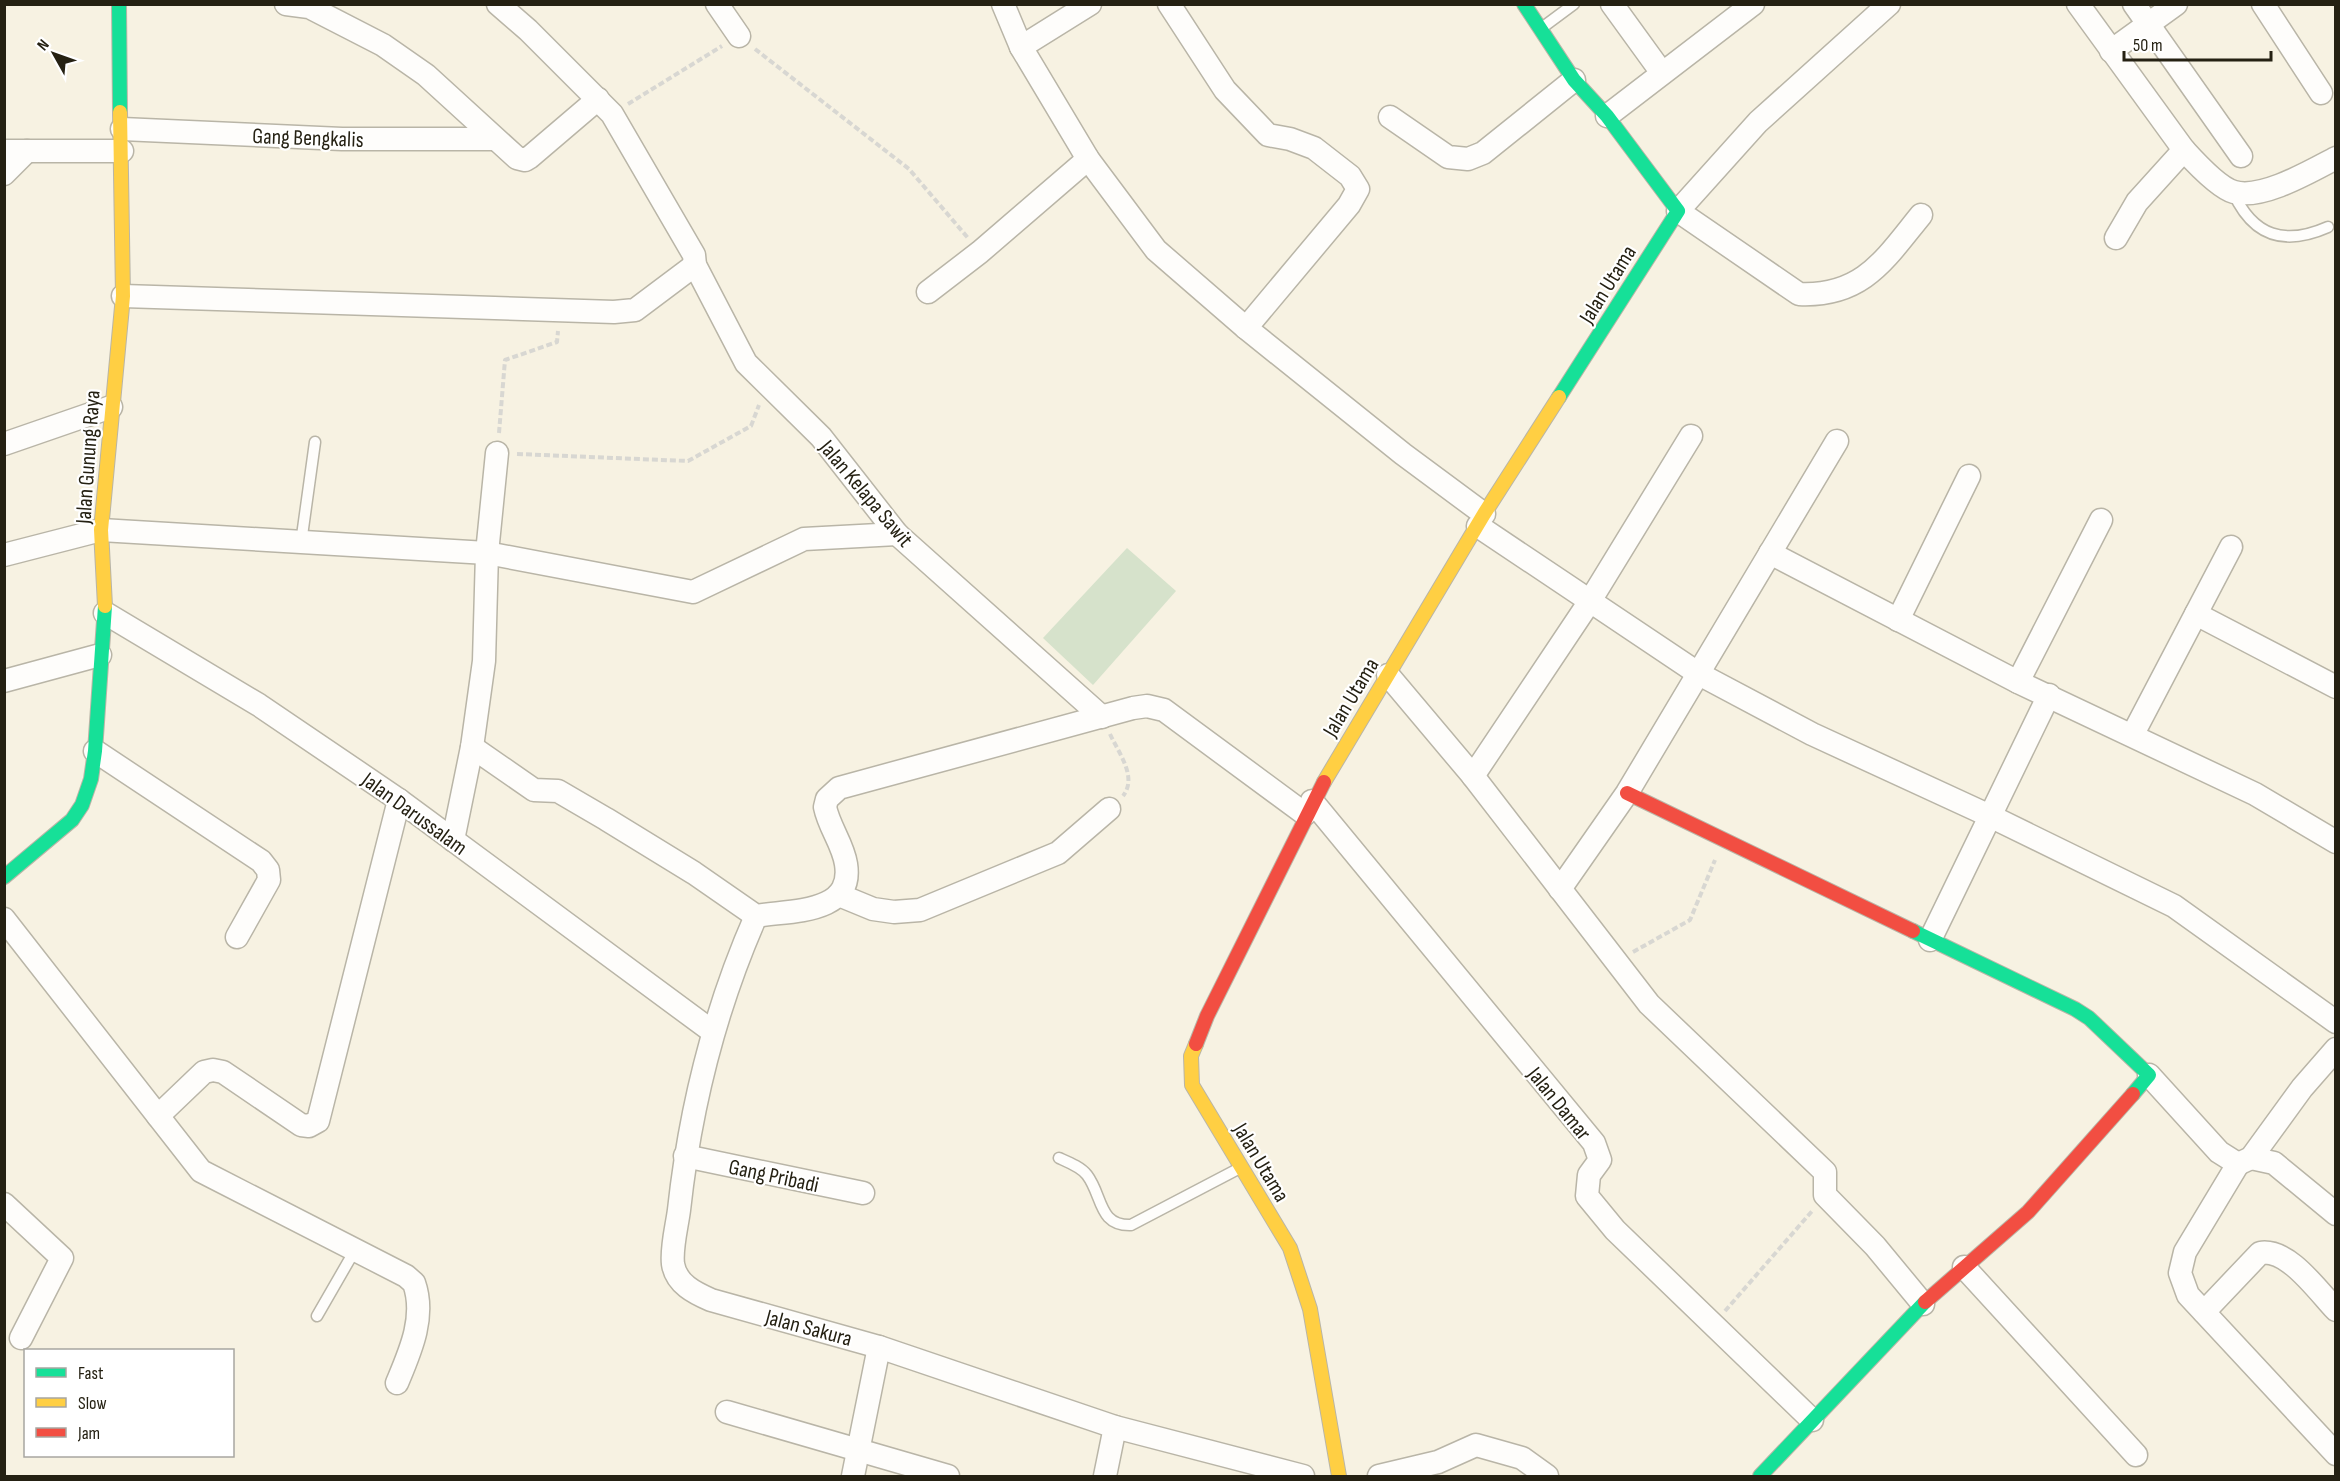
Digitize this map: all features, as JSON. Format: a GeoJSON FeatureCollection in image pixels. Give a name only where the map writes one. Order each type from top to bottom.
{"type":"FeatureCollection","features":[{"type":"Feature","properties":{"kind":"street","name":"Jalan Gunung Raya"},"geometry":{"type":"LineString","coordinates":[[6,874],[72,820],[82,805],[91,779],[95,751],[100,655],[105,613],[101,530],[123,296],[119,4]]}},
{"type":"Feature","properties":{"kind":"street"},"geometry":{"type":"LineString","coordinates":[[286,4],[309,7],[383,45],[426,75],[517,158],[525,160],[605,106]]}},
{"type":"Feature","properties":{"kind":"street","name":"Jalan Kelapa Sawit"},"geometry":{"type":"LineString","coordinates":[[498,4],[528,30],[605,106],[694,255],[695,265],[746,363],[821,437],[897,534],[1102,717]]}},
{"type":"Feature","properties":{"kind":"street"},"geometry":{"type":"LineString","coordinates":[[717,4],[739,36]]}},
{"type":"Feature","properties":{"kind":"street"},"geometry":{"type":"LineString","coordinates":[[1003,4],[1021,47],[1088,159],[1156,250],[1246,328],[1481,520],[1590,601],[1699,674],[1812,734],[1990,816],[2174,906],[2336,1022]]}},
{"type":"Feature","properties":{"kind":"street"},"geometry":{"type":"LineString","coordinates":[[1021,47],[1090,4]]}},
{"type":"Feature","properties":{"kind":"street"},"geometry":{"type":"LineString","coordinates":[[1169,4],[1225,90],[1268,135],[1290,139],[1314,148],[1350,176],[1358,189],[1349,205],[1246,328]]}},
{"type":"Feature","properties":{"kind":"street"},"geometry":{"type":"LineString","coordinates":[[1524,4],[1574,80],[1607,116],[1678,211],[1799,294],[1822,295],[1850,287],[1876,270],[1921,215]]}},
{"type":"Feature","properties":{"kind":"street"},"geometry":{"type":"LineString","coordinates":[[1612,4],[1662,73]]}},
{"type":"Feature","properties":{"kind":"street"},"geometry":{"type":"LineString","coordinates":[[1607,116],[1753,4]]}},
{"type":"Feature","properties":{"kind":"street"},"geometry":{"type":"LineString","coordinates":[[1678,211],[1758,122],[1889,4]]}},
{"type":"Feature","properties":{"kind":"street"},"geometry":{"type":"LineString","coordinates":[[2078,4],[2184,150],[2201,168],[2233,192],[2253,191],[2289,183],[2336,158]]}},
{"type":"Feature","properties":{"kind":"street"},"geometry":{"type":"LineString","coordinates":[[2134,4],[2241,156]]}},
{"type":"Feature","properties":{"kind":"street"},"geometry":{"type":"LineString","coordinates":[[2111,51],[2176,4]]}},
{"type":"Feature","properties":{"kind":"street"},"geometry":{"type":"LineString","coordinates":[[2263,4],[2321,93]]}},
{"type":"Feature","properties":{"kind":"street"},"geometry":{"type":"LineString","coordinates":[[1390,117],[1448,158],[1468,159],[1483,153],[1574,80]]}},
{"type":"Feature","properties":{"kind":"street","name":"Gang Bengkalis"},"geometry":{"type":"LineString","coordinates":[[16,151],[122,140],[495,139]]}},
{"type":"Feature","properties":{"kind":"street"},"geometry":{"type":"LineString","coordinates":[[2116,238],[2137,202],[2184,150]]}},
{"type":"Feature","properties":{"kind":"street"},"geometry":{"type":"LineString","coordinates":[[4,174],[16,151]]}},
{"type":"Feature","properties":{"kind":"street"},"geometry":{"type":"LineString","coordinates":[[928,292],[980,252],[1088,159]]}},
{"type":"Feature","properties":{"kind":"street","name":"Jalan Utama"},"geometry":{"type":"LineString","coordinates":[[1339,1476],[1310,1309],[1290,1248],[1192,1085],[1191,1056],[1207,1016],[1309,807],[1481,520],[1678,211]]}},
{"type":"Feature","properties":{"kind":"street"},"geometry":{"type":"LineString","coordinates":[[123,296],[560,312],[635,310],[695,265]]}},
{"type":"Feature","properties":{"kind":"street"},"geometry":{"type":"LineString","coordinates":[[4,444],[111,407]]}},
{"type":"Feature","properties":{"kind":"street"},"geometry":{"type":"LineString","coordinates":[[1473,776],[1590,601],[1691,436]]}},
{"type":"Feature","properties":{"kind":"street"},"geometry":{"type":"LineString","coordinates":[[1560,889],[1627,793],[1837,441]]}},
{"type":"Feature","properties":{"kind":"street"},"geometry":{"type":"LineString","coordinates":[[453,840],[472,747],[484,661],[488,554],[497,453]]}},
{"type":"Feature","properties":{"kind":"street"},"geometry":{"type":"LineString","coordinates":[[1898,620],[1969,476]]}},
{"type":"Feature","properties":{"kind":"street"},"geometry":{"type":"LineString","coordinates":[[2018,682],[2101,520]]}},
{"type":"Feature","properties":{"kind":"street"},"geometry":{"type":"LineString","coordinates":[[4,555],[101,530],[488,554],[693,592],[804,539],[897,534]]}},
{"type":"Feature","properties":{"kind":"street"},"geometry":{"type":"LineString","coordinates":[[2133,734],[2231,547]]}},
{"type":"Feature","properties":{"kind":"street"},"geometry":{"type":"LineString","coordinates":[[1770,554],[2018,682],[2133,734],[2255,794],[2336,842]]}},
{"type":"Feature","properties":{"kind":"street","name":"Jalan Darussalam"},"geometry":{"type":"LineString","coordinates":[[105,613],[259,705],[399,800],[713,1032]]}},
{"type":"Feature","properties":{"kind":"street"},"geometry":{"type":"LineString","coordinates":[[2196,614],[2336,687]]}},
{"type":"Feature","properties":{"kind":"street"},"geometry":{"type":"LineString","coordinates":[[4,681],[100,655]]}},
{"type":"Feature","properties":{"kind":"street"},"geometry":{"type":"LineString","coordinates":[[1388,675],[1473,776],[1649,1004],[1825,1172],[1825,1195],[1875,1246],[1923,1304]]}},
{"type":"Feature","properties":{"kind":"street"},"geometry":{"type":"LineString","coordinates":[[1930,940],[2049,695]]}},
{"type":"Feature","properties":{"kind":"street"},"geometry":{"type":"LineString","coordinates":[[472,747],[534,790],[558,791],[616,825],[694,873],[756,916],[828,904],[839,895],[845,879],[846,864],[825,807],[827,799],[839,788],[1147,706],[1164,710],[1309,807]]}},
{"type":"Feature","properties":{"kind":"street"},"geometry":{"type":"LineString","coordinates":[[95,751],[261,861],[268,870],[269,880],[237,937]]}},
{"type":"Feature","properties":{"kind":"street"},"geometry":{"type":"LineString","coordinates":[[1627,793],[1725,838],[2075,1009],[2089,1018],[2149,1075],[2219,1152],[2244,1161],[2274,1163],[2336,1214]]}},
{"type":"Feature","properties":{"kind":"street"},"geometry":{"type":"LineString","coordinates":[[159,1116],[204,1071],[213,1070],[223,1072],[301,1125],[309,1126],[318,1120],[399,800]]}},
{"type":"Feature","properties":{"kind":"street","name":"Jalan Damar"},"geometry":{"type":"LineString","coordinates":[[1309,807],[1594,1143],[1600,1160],[1589,1176],[1587,1196],[1614,1230],[1812,1420]]}},
{"type":"Feature","properties":{"kind":"street"},"geometry":{"type":"LineString","coordinates":[[839,895],[873,909],[894,912],[920,910],[1058,853],[1109,809]]}},
{"type":"Feature","properties":{"kind":"street","name":"Jalan Sakura"},"geometry":{"type":"LineString","coordinates":[[756,916],[732,970],[713,1032],[685,1156],[673,1264],[688,1289],[711,1300],[879,1347],[1115,1426],[1303,1476]]}},
{"type":"Feature","properties":{"kind":"street"},"geometry":{"type":"LineString","coordinates":[[4,919],[201,1171],[406,1276],[416,1289],[418,1320],[413,1345],[397,1383]]}},
{"type":"Feature","properties":{"kind":"street"},"geometry":{"type":"LineString","coordinates":[[2336,1049],[2244,1161],[2186,1252],[2180,1273],[2188,1295],[2336,1454]]}},
{"type":"Feature","properties":{"kind":"street"},"geometry":{"type":"LineString","coordinates":[[1760,1476],[1923,1304],[2028,1212],[2092,1143],[2149,1075]]}},
{"type":"Feature","properties":{"kind":"street","name":"Gang Pribadi"},"geometry":{"type":"LineString","coordinates":[[685,1156],[863,1193]]}},
{"type":"Feature","properties":{"kind":"street"},"geometry":{"type":"LineString","coordinates":[[4,1204],[62,1258],[21,1338]]}},
{"type":"Feature","properties":{"kind":"street"},"geometry":{"type":"LineString","coordinates":[[2204,1312],[2260,1253],[2271,1251],[2284,1256],[2336,1310]]}},
{"type":"Feature","properties":{"kind":"street"},"geometry":{"type":"LineString","coordinates":[[1964,1267],[2136,1455]]}},
{"type":"Feature","properties":{"kind":"street"},"geometry":{"type":"LineString","coordinates":[[852,1476],[879,1347]]}},
{"type":"Feature","properties":{"kind":"street"},"geometry":{"type":"LineString","coordinates":[[727,1412],[948,1476]]}},
{"type":"Feature","properties":{"kind":"street"},"geometry":{"type":"LineString","coordinates":[[1105,1476],[1115,1426]]}},
{"type":"Feature","properties":{"kind":"street"},"geometry":{"type":"LineString","coordinates":[[1379,1476],[1438,1469],[1476,1445],[1522,1458],[1547,1476]]}},
{"type":"Feature","properties":{"kind":"lane"},"geometry":{"type":"LineString","coordinates":[[1541,29],[1574,4]]}},
{"type":"Feature","properties":{"kind":"lane"},"geometry":{"type":"LineString","coordinates":[[2233,192],[2240,207],[2259,227],[2275,236],[2305,237],[2328,227]]}},
{"type":"Feature","properties":{"kind":"lane"},"geometry":{"type":"LineString","coordinates":[[302,543],[315,442]]}},
{"type":"Feature","properties":{"kind":"lane"},"geometry":{"type":"LineString","coordinates":[[1059,1158],[1087,1175],[1107,1216],[1119,1226],[1131,1225],[1241,1168]]}},
{"type":"Feature","properties":{"kind":"lane"},"geometry":{"type":"LineString","coordinates":[[317,1316],[355,1250]]}},
{"type":"Feature","properties":{"kind":"path"},"geometry":{"type":"LineString","coordinates":[[605,106],[739,36],[909,169],[980,252]]}},
{"type":"Feature","properties":{"kind":"path"},"geometry":{"type":"LineString","coordinates":[[560,312],[557,342],[505,360],[497,453],[688,461],[751,426],[768,384]]}},
{"type":"Feature","properties":{"kind":"path"},"geometry":{"type":"LineString","coordinates":[[1102,717],[1127,770],[1128,782],[1126,793],[1109,809]]}},
{"type":"Feature","properties":{"kind":"path"},"geometry":{"type":"LineString","coordinates":[[1616,962],[1690,920],[1725,838]]}},
{"type":"Feature","properties":{"kind":"path"},"geometry":{"type":"LineString","coordinates":[[1713,1325],[1825,1195]]}},
{"type":"Feature","properties":{"kind":"green space"},"geometry":{"type":"Polygon","coordinates":[[[1127,548],[1176,591],[1093,685],[1043,638],[1127,548]]]}},
{"type":"Feature","properties":{"kind":"traffic: fast"},"geometry":{"type":"LineString","coordinates":[[119,4],[120,112]]}},
{"type":"Feature","properties":{"kind":"traffic: fast"},"geometry":{"type":"LineString","coordinates":[[1524,4],[1574,80],[1607,116],[1678,211],[1559,397]]}},
{"type":"Feature","properties":{"kind":"traffic: fast"},"geometry":{"type":"LineString","coordinates":[[4,877],[72,820],[82,805],[91,779],[95,751],[105,606]]}},
{"type":"Feature","properties":{"kind":"traffic: fast"},"geometry":{"type":"LineString","coordinates":[[1913,931],[2075,1009],[2089,1018],[2149,1075],[2133,1094]]}},
{"type":"Feature","properties":{"kind":"traffic: fast"},"geometry":{"type":"LineString","coordinates":[[1760,1476],[1925,1302]]}},
{"type":"Feature","properties":{"kind":"traffic: slow"},"geometry":{"type":"LineString","coordinates":[[105,606],[101,530],[123,296],[120,112]]}},
{"type":"Feature","properties":{"kind":"traffic: slow"},"geometry":{"type":"LineString","coordinates":[[1324,782],[1484,514],[1559,397]]}},
{"type":"Feature","properties":{"kind":"traffic: slow"},"geometry":{"type":"LineString","coordinates":[[1196,1044],[1191,1056],[1192,1085],[1290,1248],[1310,1309],[1339,1476]]}},
{"type":"Feature","properties":{"kind":"traffic: jam"},"geometry":{"type":"LineString","coordinates":[[1196,1044],[1207,1016],[1324,782]]}},
{"type":"Feature","properties":{"kind":"traffic: jam"},"geometry":{"type":"LineString","coordinates":[[1627,793],[1913,931]]}},
{"type":"Feature","properties":{"kind":"traffic: jam"},"geometry":{"type":"LineString","coordinates":[[1925,1302],[2028,1212],[2133,1094]]}}]}
